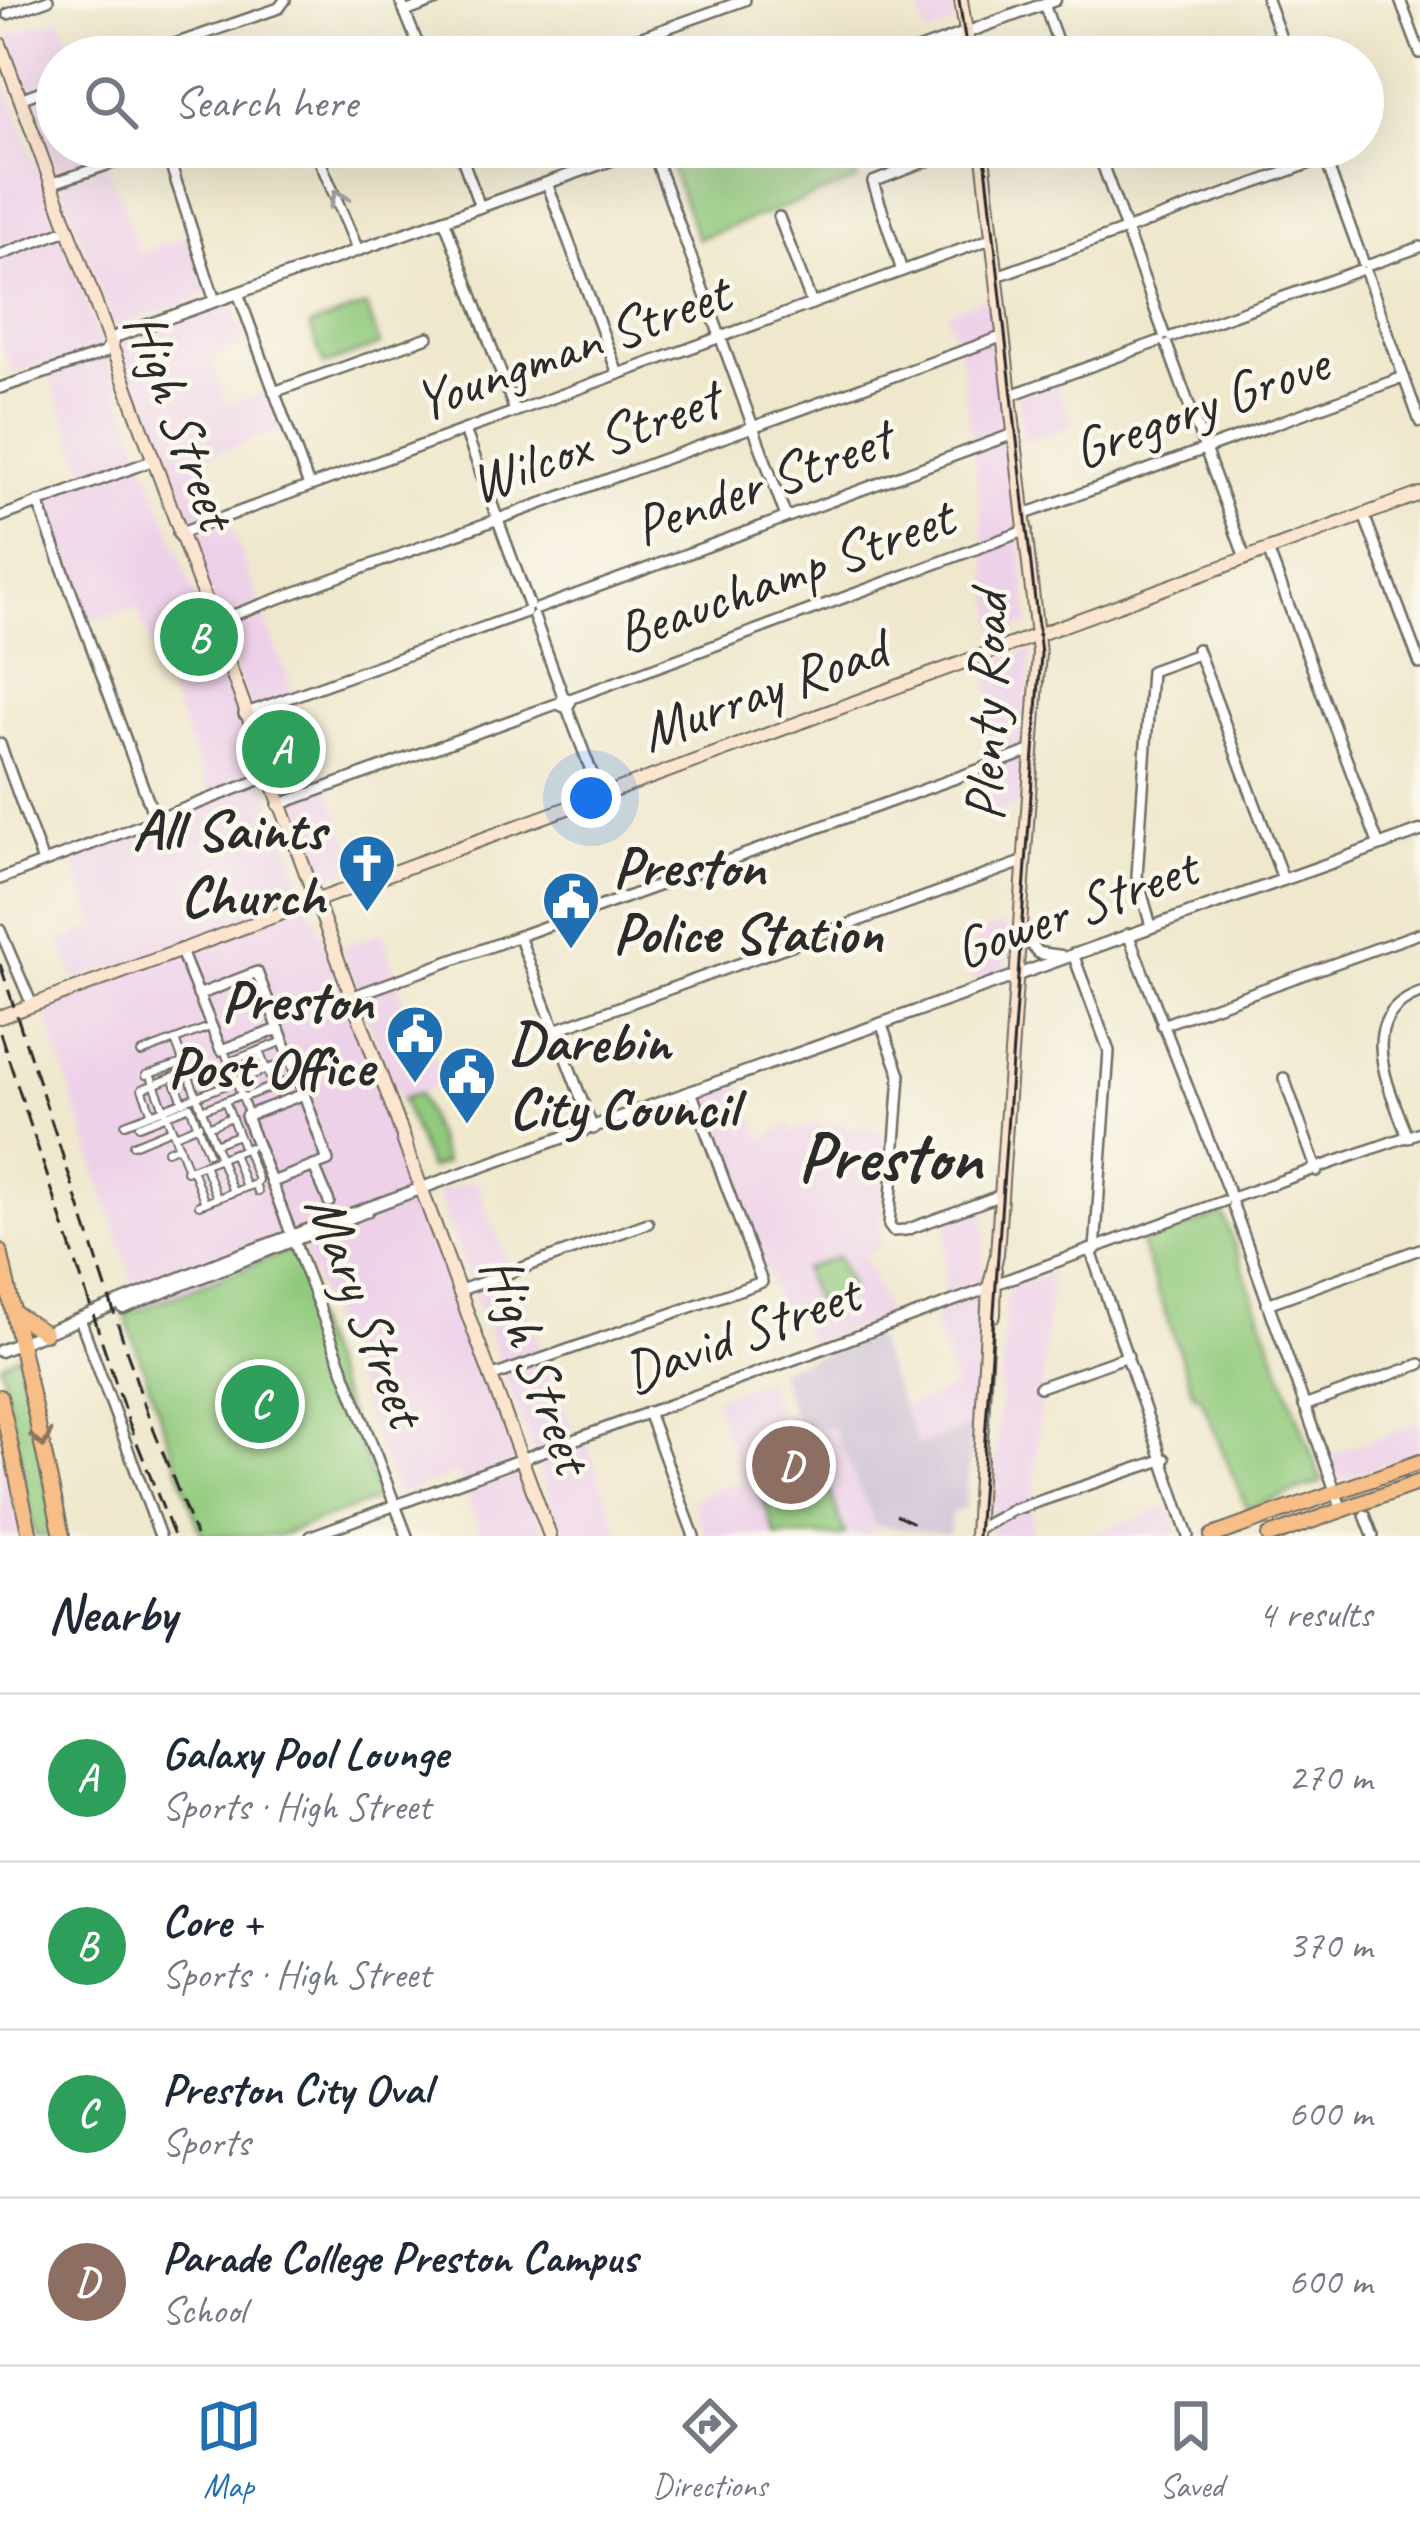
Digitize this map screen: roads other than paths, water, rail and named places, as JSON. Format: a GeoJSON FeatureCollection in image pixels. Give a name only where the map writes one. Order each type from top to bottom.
{"type":"FeatureCollection","features":[{"type":"Feature","properties":{"kind":"main road"},"geometry":{"type":"LineString","coordinates":[[961,0],[967,36]]}},
{"type":"Feature","properties":{"kind":"main road","name":"High Street"},"geometry":{"type":"LineString","coordinates":[[0,44],[36,144]]}},
{"type":"Feature","properties":{"kind":"main road","name":"High Street"},"geometry":{"type":"LineString","coordinates":[[44,168],[553,1536]]}},
{"type":"Feature","properties":{"kind":"main road","name":"Plenty Road"},"geometry":{"type":"LineString","coordinates":[[976,1533],[1039,633],[984,168]]}},
{"type":"Feature","properties":{"kind":"main road","name":"Murray Road"},"geometry":{"type":"LineString","coordinates":[[0,1017],[1420,494]]}},
{"type":"Feature","properties":{"kind":"main road"},"geometry":{"type":"LineString","coordinates":[[0,1251],[62,1536]]}},
{"type":"Feature","properties":{"kind":"main road"},"geometry":{"type":"LineString","coordinates":[[14,1313],[45,1333]]}},
{"type":"Feature","properties":{"kind":"main road"},"geometry":{"type":"LineString","coordinates":[[0,1397],[30,1536]]}},
{"type":"Feature","properties":{"kind":"main road"},"geometry":{"type":"LineString","coordinates":[[1213,1536],[1420,1462]]}},
{"type":"Feature","properties":{"kind":"main road"},"geometry":{"type":"LineString","coordinates":[[1269,1536],[1420,1482]]}},
{"type":"Feature","properties":{"kind":"street"},"geometry":{"type":"LineString","coordinates":[[8,14],[48,0]]}},
{"type":"Feature","properties":{"kind":"street"},"geometry":{"type":"LineString","coordinates":[[198,36],[279,8],[285,0]]}},
{"type":"Feature","properties":{"kind":"street"},"geometry":{"type":"LineString","coordinates":[[414,36],[402,6],[437,0]]}},
{"type":"Feature","properties":{"kind":"street"},"geometry":{"type":"LineString","coordinates":[[645,36],[745,0]]}},
{"type":"Feature","properties":{"kind":"street"},"geometry":{"type":"LineString","coordinates":[[1267,0],[1280,36]]}},
{"type":"Feature","properties":{"kind":"street"},"geometry":{"type":"LineString","coordinates":[[1404,1],[1420,53]]}},
{"type":"Feature","properties":{"kind":"street"},"geometry":{"type":"LineString","coordinates":[[956,36],[1050,2],[1059,36]]}},
{"type":"Feature","properties":{"kind":"street"},"geometry":{"type":"LineString","coordinates":[[20,99],[36,93]]}},
{"type":"Feature","properties":{"kind":"street"},"geometry":{"type":"LineString","coordinates":[[50,184],[98,168]]}},
{"type":"Feature","properties":{"kind":"street"},"geometry":{"type":"LineString","coordinates":[[169,168],[214,301]]}},
{"type":"Feature","properties":{"kind":"street"},"geometry":{"type":"LineString","coordinates":[[323,168],[358,250]]}},
{"type":"Feature","properties":{"kind":"street"},"geometry":{"type":"LineString","coordinates":[[466,168],[480,207]]}},
{"type":"Feature","properties":{"kind":"street"},"geometry":{"type":"LineString","coordinates":[[0,388],[101,354],[118,335],[590,168]]}},
{"type":"Feature","properties":{"kind":"street"},"geometry":{"type":"LineString","coordinates":[[657,168],[786,517]]}},
{"type":"Feature","properties":{"kind":"street"},"geometry":{"type":"LineString","coordinates":[[902,272],[873,182],[909,168]]}},
{"type":"Feature","properties":{"kind":"street"},"geometry":{"type":"LineString","coordinates":[[1104,168],[1245,558]]}},
{"type":"Feature","properties":{"kind":"street"},"geometry":{"type":"LineString","coordinates":[[997,276],[1285,168]]}},
{"type":"Feature","properties":{"kind":"street"},"geometry":{"type":"LineString","coordinates":[[1328,168],[1420,422]]}},
{"type":"Feature","properties":{"kind":"street"},"geometry":{"type":"LineString","coordinates":[[547,183],[618,374]]}},
{"type":"Feature","properties":{"kind":"street"},"geometry":{"type":"LineString","coordinates":[[779,217],[812,304]]}},
{"type":"Feature","properties":{"kind":"street"},"geometry":{"type":"LineString","coordinates":[[445,219],[515,411]]}},
{"type":"Feature","properties":{"kind":"street"},"geometry":{"type":"LineString","coordinates":[[0,255],[67,230]]}},
{"type":"Feature","properties":{"kind":"street","name":"Youngman Street"},"geometry":{"type":"LineString","coordinates":[[178,534],[993,238]]}},
{"type":"Feature","properties":{"kind":"street"},"geometry":{"type":"LineString","coordinates":[[1011,395],[1420,248]]}},
{"type":"Feature","properties":{"kind":"street"},"geometry":{"type":"LineString","coordinates":[[238,293],[309,486]]}},
{"type":"Feature","properties":{"kind":"street","name":"Wilcox Street"},"geometry":{"type":"LineString","coordinates":[[211,623],[1004,336]]}},
{"type":"Feature","properties":{"kind":"street"},"geometry":{"type":"LineString","coordinates":[[274,392],[428,337]]}},
{"type":"Feature","properties":{"kind":"street","name":"Gregory Grove"},"geometry":{"type":"LineString","coordinates":[[1025,514],[1404,377]]}},
{"type":"Feature","properties":{"kind":"street"},"geometry":{"type":"LineString","coordinates":[[465,430],[600,794]]}},
{"type":"Feature","properties":{"kind":"street","name":"Pender Street"},"geometry":{"type":"LineString","coordinates":[[244,714],[1016,434]]}},
{"type":"Feature","properties":{"kind":"street"},"geometry":{"type":"LineString","coordinates":[[0,517],[151,460]]}},
{"type":"Feature","properties":{"kind":"street"},"geometry":{"type":"LineString","coordinates":[[38,502],[155,819]]}},
{"type":"Feature","properties":{"kind":"street"},"geometry":{"type":"LineString","coordinates":[[1364,514],[1420,664]]}},
{"type":"Feature","properties":{"kind":"street","name":"Beauchamp Street"},"geometry":{"type":"LineString","coordinates":[[278,805],[1028,530]]}},
{"type":"Feature","properties":{"kind":"street"},"geometry":{"type":"LineString","coordinates":[[1268,550],[1379,846]]}},
{"type":"Feature","properties":{"kind":"street"},"geometry":{"type":"LineString","coordinates":[[1151,926],[1136,876],[1151,671],[1197,651],[1283,880]]}},
{"type":"Feature","properties":{"kind":"street"},"geometry":{"type":"LineString","coordinates":[[0,744],[43,862]]}},
{"type":"Feature","properties":{"kind":"street"},"geometry":{"type":"LineString","coordinates":[[351,997],[1033,750]]}},
{"type":"Feature","properties":{"kind":"street"},"geometry":{"type":"LineString","coordinates":[[0,879],[267,777]]}},
{"type":"Feature","properties":{"kind":"street","name":"Gower Street"},"geometry":{"type":"LineString","coordinates":[[0,1351],[592,1126],[1420,831]]}},
{"type":"Feature","properties":{"kind":"street"},"geometry":{"type":"LineString","coordinates":[[555,1030],[1024,861]]}},
{"type":"Feature","properties":{"kind":"street"},"geometry":{"type":"LineString","coordinates":[[0,930],[32,1005]]}},
{"type":"Feature","properties":{"kind":"street"},"geometry":{"type":"LineString","coordinates":[[1020,932],[1040,953],[1070,955],[1109,1051],[1093,1251],[1188,1536]]}},
{"type":"Feature","properties":{"kind":"street"},"geometry":{"type":"LineString","coordinates":[[1162,1025],[1420,933]]}},
{"type":"Feature","properties":{"kind":"street"},"geometry":{"type":"LineString","coordinates":[[1128,934],[1342,1510]]}},
{"type":"Feature","properties":{"kind":"street"},"geometry":{"type":"LineString","coordinates":[[519,936],[592,1126]]}},
{"type":"Feature","properties":{"kind":"street"},"geometry":{"type":"LineString","coordinates":[[180,949],[221,1050],[279,1029]]}},
{"type":"Feature","properties":{"kind":"street"},"geometry":{"type":"LineString","coordinates":[[198,994],[257,972],[328,1160],[272,1182]]}},
{"type":"Feature","properties":{"kind":"street"},"geometry":{"type":"LineString","coordinates":[[1414,1135],[1380,1053],[1379,1030],[1388,1011],[1420,993]]}},
{"type":"Feature","properties":{"kind":"street"},"geometry":{"type":"LineString","coordinates":[[881,1023],[900,1075],[889,1226],[893,1232],[1001,1196]]}},
{"type":"Feature","properties":{"kind":"street"},"geometry":{"type":"LineString","coordinates":[[141,1053],[212,1026]]}},
{"type":"Feature","properties":{"kind":"street"},"geometry":{"type":"LineString","coordinates":[[175,1040],[194,1104]]}},
{"type":"Feature","properties":{"kind":"street"},"geometry":{"type":"LineString","coordinates":[[273,1086],[259,1051],[284,1041]]}},
{"type":"Feature","properties":{"kind":"street","name":"Mary Street"},"geometry":{"type":"LineString","coordinates":[[259,1051],[227,1059],[407,1536]]}},
{"type":"Feature","properties":{"kind":"street"},"geometry":{"type":"LineString","coordinates":[[194,1104],[291,1060]]}},
{"type":"Feature","properties":{"kind":"street"},"geometry":{"type":"LineString","coordinates":[[278,1065],[284,1082]]}},
{"type":"Feature","properties":{"kind":"street"},"geometry":{"type":"LineString","coordinates":[[152,1114],[142,1089],[150,1078],[185,1067]]}},
{"type":"Feature","properties":{"kind":"street"},"geometry":{"type":"LineString","coordinates":[[171,1073],[194,1104],[233,1192]]}},
{"type":"Feature","properties":{"kind":"street"},"geometry":{"type":"LineString","coordinates":[[125,1124],[194,1104],[225,1101],[297,1077]]}},
{"type":"Feature","properties":{"kind":"street"},"geometry":{"type":"LineString","coordinates":[[150,1078],[202,1204],[253,1188],[258,1180],[225,1101]]}},
{"type":"Feature","properties":{"kind":"street"},"geometry":{"type":"LineString","coordinates":[[1285,1078],[1318,1171]]}},
{"type":"Feature","properties":{"kind":"street"},"geometry":{"type":"LineString","coordinates":[[493,1376],[763,1282],[692,1091]]}},
{"type":"Feature","properties":{"kind":"street"},"geometry":{"type":"LineString","coordinates":[[249,1115],[304,1094]]}},
{"type":"Feature","properties":{"kind":"street"},"geometry":{"type":"LineString","coordinates":[[138,1123],[166,1112]]}},
{"type":"Feature","properties":{"kind":"street"},"geometry":{"type":"LineString","coordinates":[[133,1145],[231,1117]]}},
{"type":"Feature","properties":{"kind":"street"},"geometry":{"type":"LineString","coordinates":[[138,1123],[145,1140]]}},
{"type":"Feature","properties":{"kind":"street"},"geometry":{"type":"LineString","coordinates":[[159,1135],[166,1149],[179,1146]]}},
{"type":"Feature","properties":{"kind":"street"},"geometry":{"type":"LineString","coordinates":[[188,1168],[238,1135]]}},
{"type":"Feature","properties":{"kind":"street","name":"David Street"},"geometry":{"type":"LineString","coordinates":[[311,1536],[994,1280],[1093,1251],[1414,1135]]}},
{"type":"Feature","properties":{"kind":"street"},"geometry":{"type":"LineString","coordinates":[[215,1151],[233,1153],[247,1148]]}},
{"type":"Feature","properties":{"kind":"street"},"geometry":{"type":"LineString","coordinates":[[188,1168],[204,1164],[215,1151]]}},
{"type":"Feature","properties":{"kind":"street"},"geometry":{"type":"LineString","coordinates":[[233,1153],[253,1188]]}},
{"type":"Feature","properties":{"kind":"street"},"geometry":{"type":"LineString","coordinates":[[204,1164],[217,1198]]}},
{"type":"Feature","properties":{"kind":"street"},"geometry":{"type":"LineString","coordinates":[[314,1166],[328,1202]]}},
{"type":"Feature","properties":{"kind":"street"},"geometry":{"type":"LineString","coordinates":[[461,1290],[648,1223]]}},
{"type":"Feature","properties":{"kind":"street"},"geometry":{"type":"LineString","coordinates":[[1267,1304],[1420,1249]]}},
{"type":"Feature","properties":{"kind":"street"},"geometry":{"type":"LineString","coordinates":[[84,1318],[160,1536]]}},
{"type":"Feature","properties":{"kind":"street"},"geometry":{"type":"LineString","coordinates":[[1040,1387],[1128,1356]]}},
{"type":"Feature","properties":{"kind":"street"},"geometry":{"type":"LineString","coordinates":[[1304,1406],[1420,1364]]}},
{"type":"Feature","properties":{"kind":"street"},"geometry":{"type":"LineString","coordinates":[[648,1412],[694,1536]]}},
{"type":"Feature","properties":{"kind":"street"},"geometry":{"type":"LineString","coordinates":[[978,1506],[988,1515],[1013,1510],[1165,1459]]}},
{"type":"Feature","properties":{"kind":"street"},"geometry":{"type":"LineString","coordinates":[[976,1533],[1013,1510]]}},
{"type":"Feature","properties":{"kind":"street"},"geometry":{"type":"LineString","coordinates":[[1365,1514],[1373,1536]]}},
{"type":"Feature","properties":{"kind":"street"},"geometry":{"type":"LineString","coordinates":[[1186,1519],[1198,1536]]}},
{"type":"Feature","properties":{"kind":"tram line"},"geometry":{"type":"LineString","coordinates":[[959,0],[965,36]]}},
{"type":"Feature","properties":{"kind":"tram line"},"geometry":{"type":"LineString","coordinates":[[978,1536],[1041,654],[986,168]]}},
{"type":"Feature","properties":{"kind":"tram line"},"geometry":{"type":"LineString","coordinates":[[897,1515],[912,1522]]}},
{"type":"Feature","properties":{"kind":"railway"},"geometry":{"type":"LineString","coordinates":[[0,964],[147,1413],[196,1536]]}},
{"type":"Feature","properties":{"kind":"railway"},"geometry":{"type":"LineString","coordinates":[[0,1033],[128,1420],[174,1536]]}},
{"type":"Feature","properties":{"kind":"place","name":"Core +"},"geometry":{"type":"Point","coordinates":[199,637]}},
{"type":"Feature","properties":{"kind":"place","name":"Galaxy Pool Lounge"},"geometry":{"type":"Point","coordinates":[281,749]}},
{"type":"Feature","properties":{"kind":"place","name":"All Saints Church"},"geometry":{"type":"Point","coordinates":[367,914]}},
{"type":"Feature","properties":{"kind":"place","name":"Preston Police Station"},"geometry":{"type":"Point","coordinates":[571,951]}},
{"type":"Feature","properties":{"kind":"place","name":"Preston Post Office"},"geometry":{"type":"Point","coordinates":[415,1085]}},
{"type":"Feature","properties":{"kind":"place","name":"Darebin City Council"},"geometry":{"type":"Point","coordinates":[467,1126]}},
{"type":"Feature","properties":{"kind":"place","name":"Preston City Oval"},"geometry":{"type":"Point","coordinates":[260,1404]}},
{"type":"Feature","properties":{"kind":"place","name":"Parade College Preston Campus"},"geometry":{"type":"Point","coordinates":[791,1465]}},
{"type":"Feature","properties":{"kind":"district","name":"Preston"},"geometry":{"type":"Point","coordinates":[890,1157]}}]}
